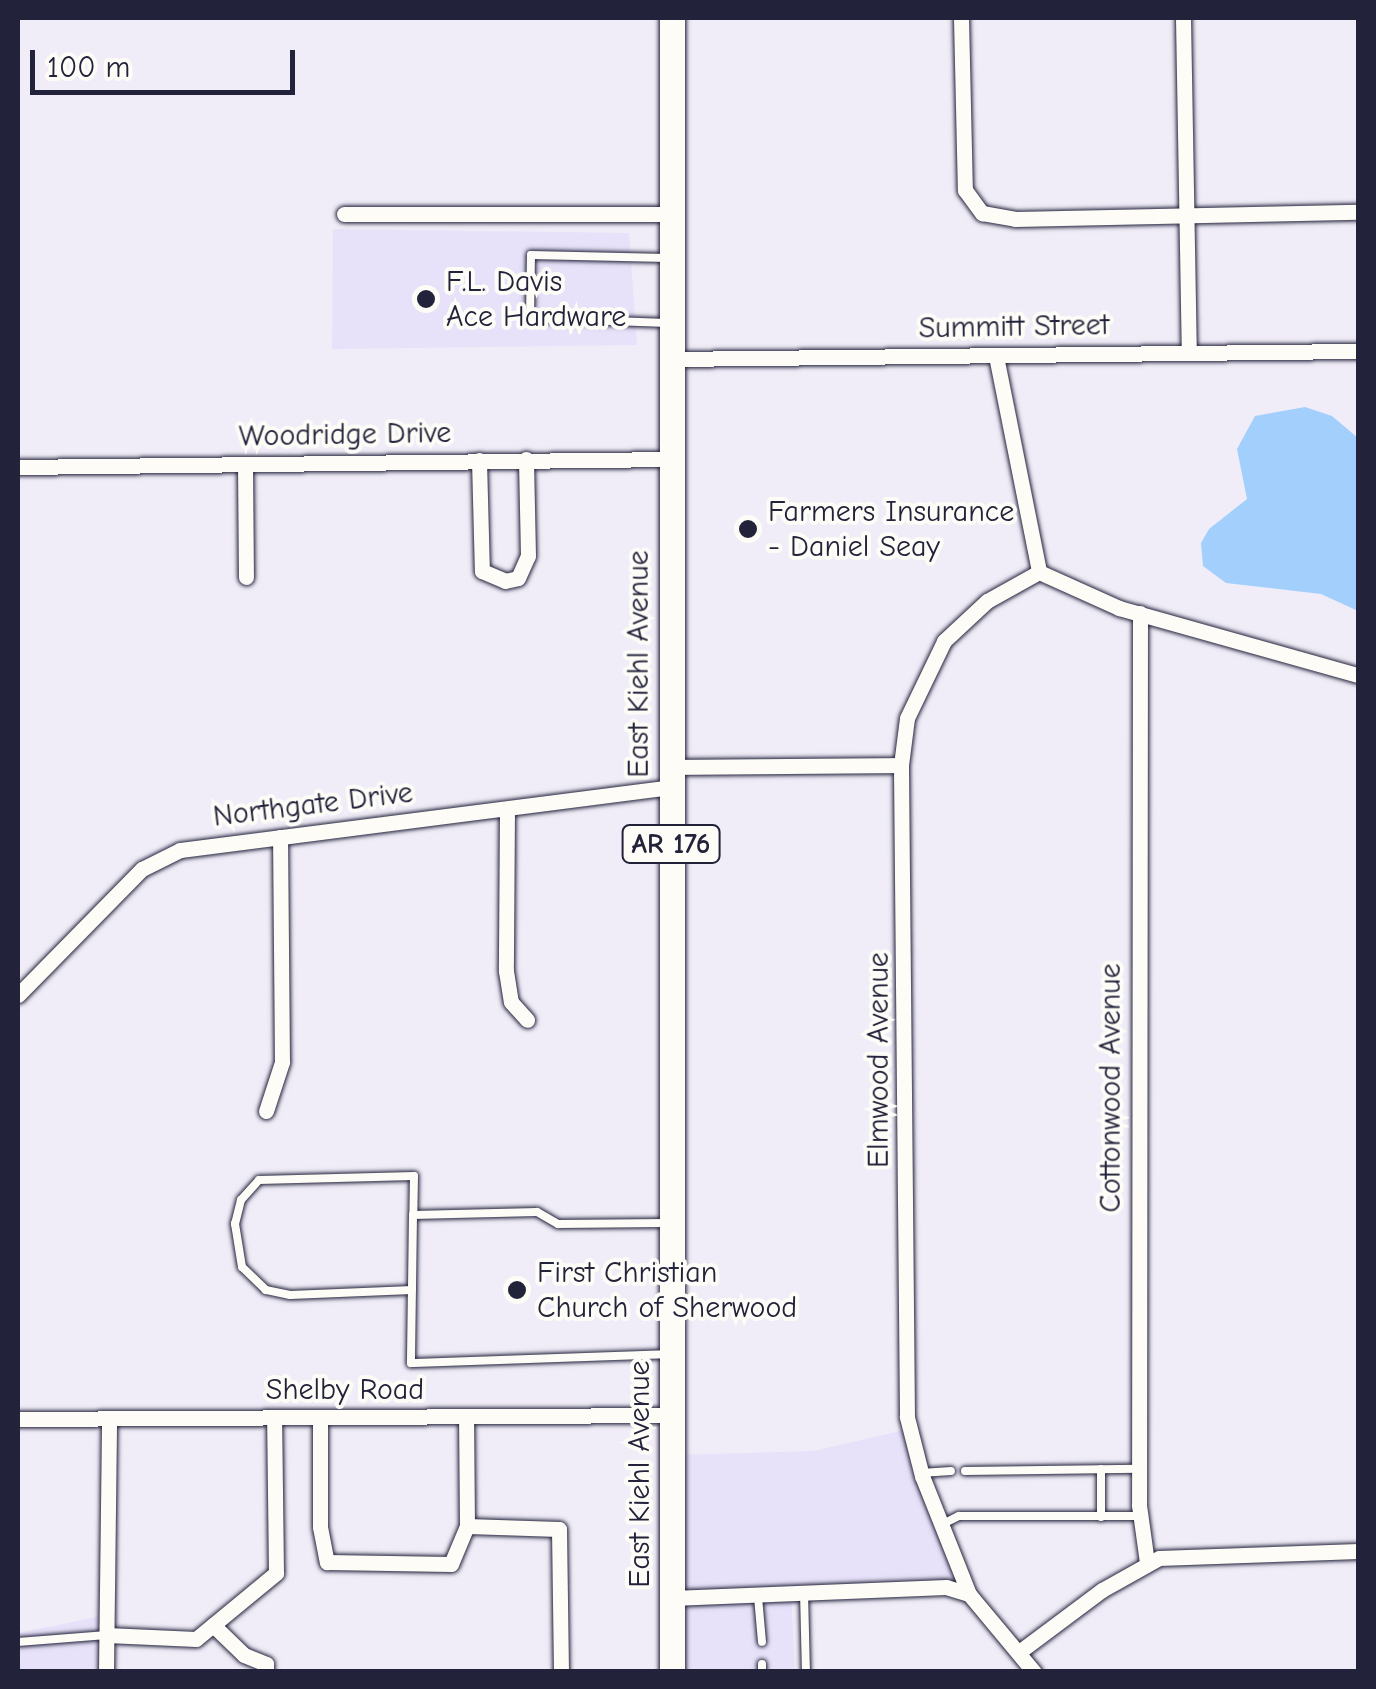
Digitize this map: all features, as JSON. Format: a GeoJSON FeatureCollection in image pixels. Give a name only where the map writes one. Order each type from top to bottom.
{"type":"FeatureCollection","features":[{"type":"Feature","properties":{"kind":"main road","name":"East Kiehl Avenue"},"geometry":{"type":"LineString","coordinates":[[672,18],[672,1672]]}},
{"type":"Feature","properties":{"kind":"street"},"geometry":{"type":"LineString","coordinates":[[962,18],[968,198],[998,218],[1358,212]]}},
{"type":"Feature","properties":{"kind":"street"},"geometry":{"type":"LineString","coordinates":[[1183,18],[1188,350]]}},
{"type":"Feature","properties":{"kind":"street"},"geometry":{"type":"LineString","coordinates":[[344,214],[672,214]]}},
{"type":"Feature","properties":{"kind":"street","name":"Summitt Street"},"geometry":{"type":"LineString","coordinates":[[671,359],[1188,350],[1358,352]]}},
{"type":"Feature","properties":{"kind":"street"},"geometry":{"type":"LineString","coordinates":[[996,356],[1039,572],[1088,598],[1358,675]]}},
{"type":"Feature","properties":{"kind":"street","name":"Woodridge Drive"},"geometry":{"type":"LineString","coordinates":[[18,466],[673,458]]}},
{"type":"Feature","properties":{"kind":"street"},"geometry":{"type":"LineString","coordinates":[[480,460],[482,571],[505,581],[518,578],[528,556],[526,459]]}},
{"type":"Feature","properties":{"kind":"street"},"geometry":{"type":"LineString","coordinates":[[245,464],[246,577]]}},
{"type":"Feature","properties":{"kind":"street","name":"Elmwood Avenue"},"geometry":{"type":"LineString","coordinates":[[1034,1672],[969,1594],[921,1473],[904,1385],[901,765],[907,718],[944,641],[988,601],[1039,572]]}},
{"type":"Feature","properties":{"kind":"street","name":"Cottonwood Avenue"},"geometry":{"type":"LineString","coordinates":[[1140,614],[1139,1469],[1147,1563]]}},
{"type":"Feature","properties":{"kind":"street","name":"Northgate Drive"},"geometry":{"type":"LineString","coordinates":[[18,996],[154,861],[198,846],[507,809],[672,777],[901,765]]}},
{"type":"Feature","properties":{"kind":"street"},"geometry":{"type":"LineString","coordinates":[[507,809],[506,971],[511,1002],[527,1020]]}},
{"type":"Feature","properties":{"kind":"street"},"geometry":{"type":"LineString","coordinates":[[266,1110],[282,1062],[280,837]]}},
{"type":"Feature","properties":{"kind":"street","name":"Shelby Road"},"geometry":{"type":"LineString","coordinates":[[18,1418],[672,1415]]}},
{"type":"Feature","properties":{"kind":"street"},"geometry":{"type":"LineString","coordinates":[[107,1635],[196,1639],[276,1573],[274,1417]]}},
{"type":"Feature","properties":{"kind":"street"},"geometry":{"type":"LineString","coordinates":[[320,1417],[320,1527],[327,1562],[451,1564],[466,1526],[466,1418]]}},
{"type":"Feature","properties":{"kind":"street"},"geometry":{"type":"LineString","coordinates":[[106,1672],[110,1418]]}},
{"type":"Feature","properties":{"kind":"street"},"geometry":{"type":"LineString","coordinates":[[466,1526],[559,1529],[560,1672]]}},
{"type":"Feature","properties":{"kind":"street"},"geometry":{"type":"LineString","coordinates":[[1019,1652],[1147,1563],[1358,1551]]}},
{"type":"Feature","properties":{"kind":"street"},"geometry":{"type":"LineString","coordinates":[[672,1598],[758,1598],[922,1584],[969,1594]]}},
{"type":"Feature","properties":{"kind":"street"},"geometry":{"type":"LineString","coordinates":[[213,1625],[244,1655],[266,1664],[266,1672]]}},
{"type":"Feature","properties":{"kind":"lane"},"geometry":{"type":"LineString","coordinates":[[672,258],[531,255],[530,318],[672,323]]}},
{"type":"Feature","properties":{"kind":"lane"},"geometry":{"type":"LineString","coordinates":[[412,1290],[290,1295],[266,1290],[242,1267],[236,1224],[241,1200],[259,1180],[414,1176],[411,1362],[672,1354]]}},
{"type":"Feature","properties":{"kind":"lane"},"geometry":{"type":"LineString","coordinates":[[413,1214],[537,1212],[558,1224],[672,1222]]}},
{"type":"Feature","properties":{"kind":"lane"},"geometry":{"type":"LineString","coordinates":[[1100,1469],[1101,1517]]}},
{"type":"Feature","properties":{"kind":"lane"},"geometry":{"type":"LineString","coordinates":[[965,1470],[1139,1469]]}},
{"type":"Feature","properties":{"kind":"lane"},"geometry":{"type":"LineString","coordinates":[[921,1473],[952,1470]]}},
{"type":"Feature","properties":{"kind":"lane"},"geometry":{"type":"LineString","coordinates":[[941,1525],[958,1516],[1141,1516]]}},
{"type":"Feature","properties":{"kind":"lane"},"geometry":{"type":"LineString","coordinates":[[804,1592],[806,1672]]}},
{"type":"Feature","properties":{"kind":"lane"},"geometry":{"type":"LineString","coordinates":[[758,1598],[762,1642]]}},
{"type":"Feature","properties":{"kind":"lane"},"geometry":{"type":"LineString","coordinates":[[18,1642],[107,1635]]}},
{"type":"Feature","properties":{"kind":"shaded area"},"geometry":{"type":"Polygon","coordinates":[[[333,229],[629,233],[637,345],[332,349],[333,229]]]}},
{"type":"Feature","properties":{"kind":"shaded area"},"geometry":{"type":"Polygon","coordinates":[[[909,1429],[969,1594],[791,1595],[795,1672],[672,1671],[672,1455],[813,1451],[909,1429]]]}},
{"type":"Feature","properties":{"kind":"shaded area"},"geometry":{"type":"Polygon","coordinates":[[[107,1615],[106,1671],[18,1672],[18,1633],[107,1615]]]}},
{"type":"Feature","properties":{"kind":"water"},"geometry":{"type":"Polygon","coordinates":[[[1305,407],[1332,416],[1358,438],[1358,611],[1321,594],[1226,583],[1203,566],[1201,543],[1209,529],[1247,499],[1237,449],[1255,416],[1305,407]]]}},
{"type":"Feature","properties":{"kind":"place","name":"F.L. Davis Ace Hardware"},"geometry":{"type":"Point","coordinates":[426,299]}},
{"type":"Feature","properties":{"kind":"place","name":"Farmers Insurance - Daniel Seay"},"geometry":{"type":"Point","coordinates":[748,529]}},
{"type":"Feature","properties":{"kind":"place","name":"First Christian Church of Sherwood"},"geometry":{"type":"Point","coordinates":[517,1290]}}]}
